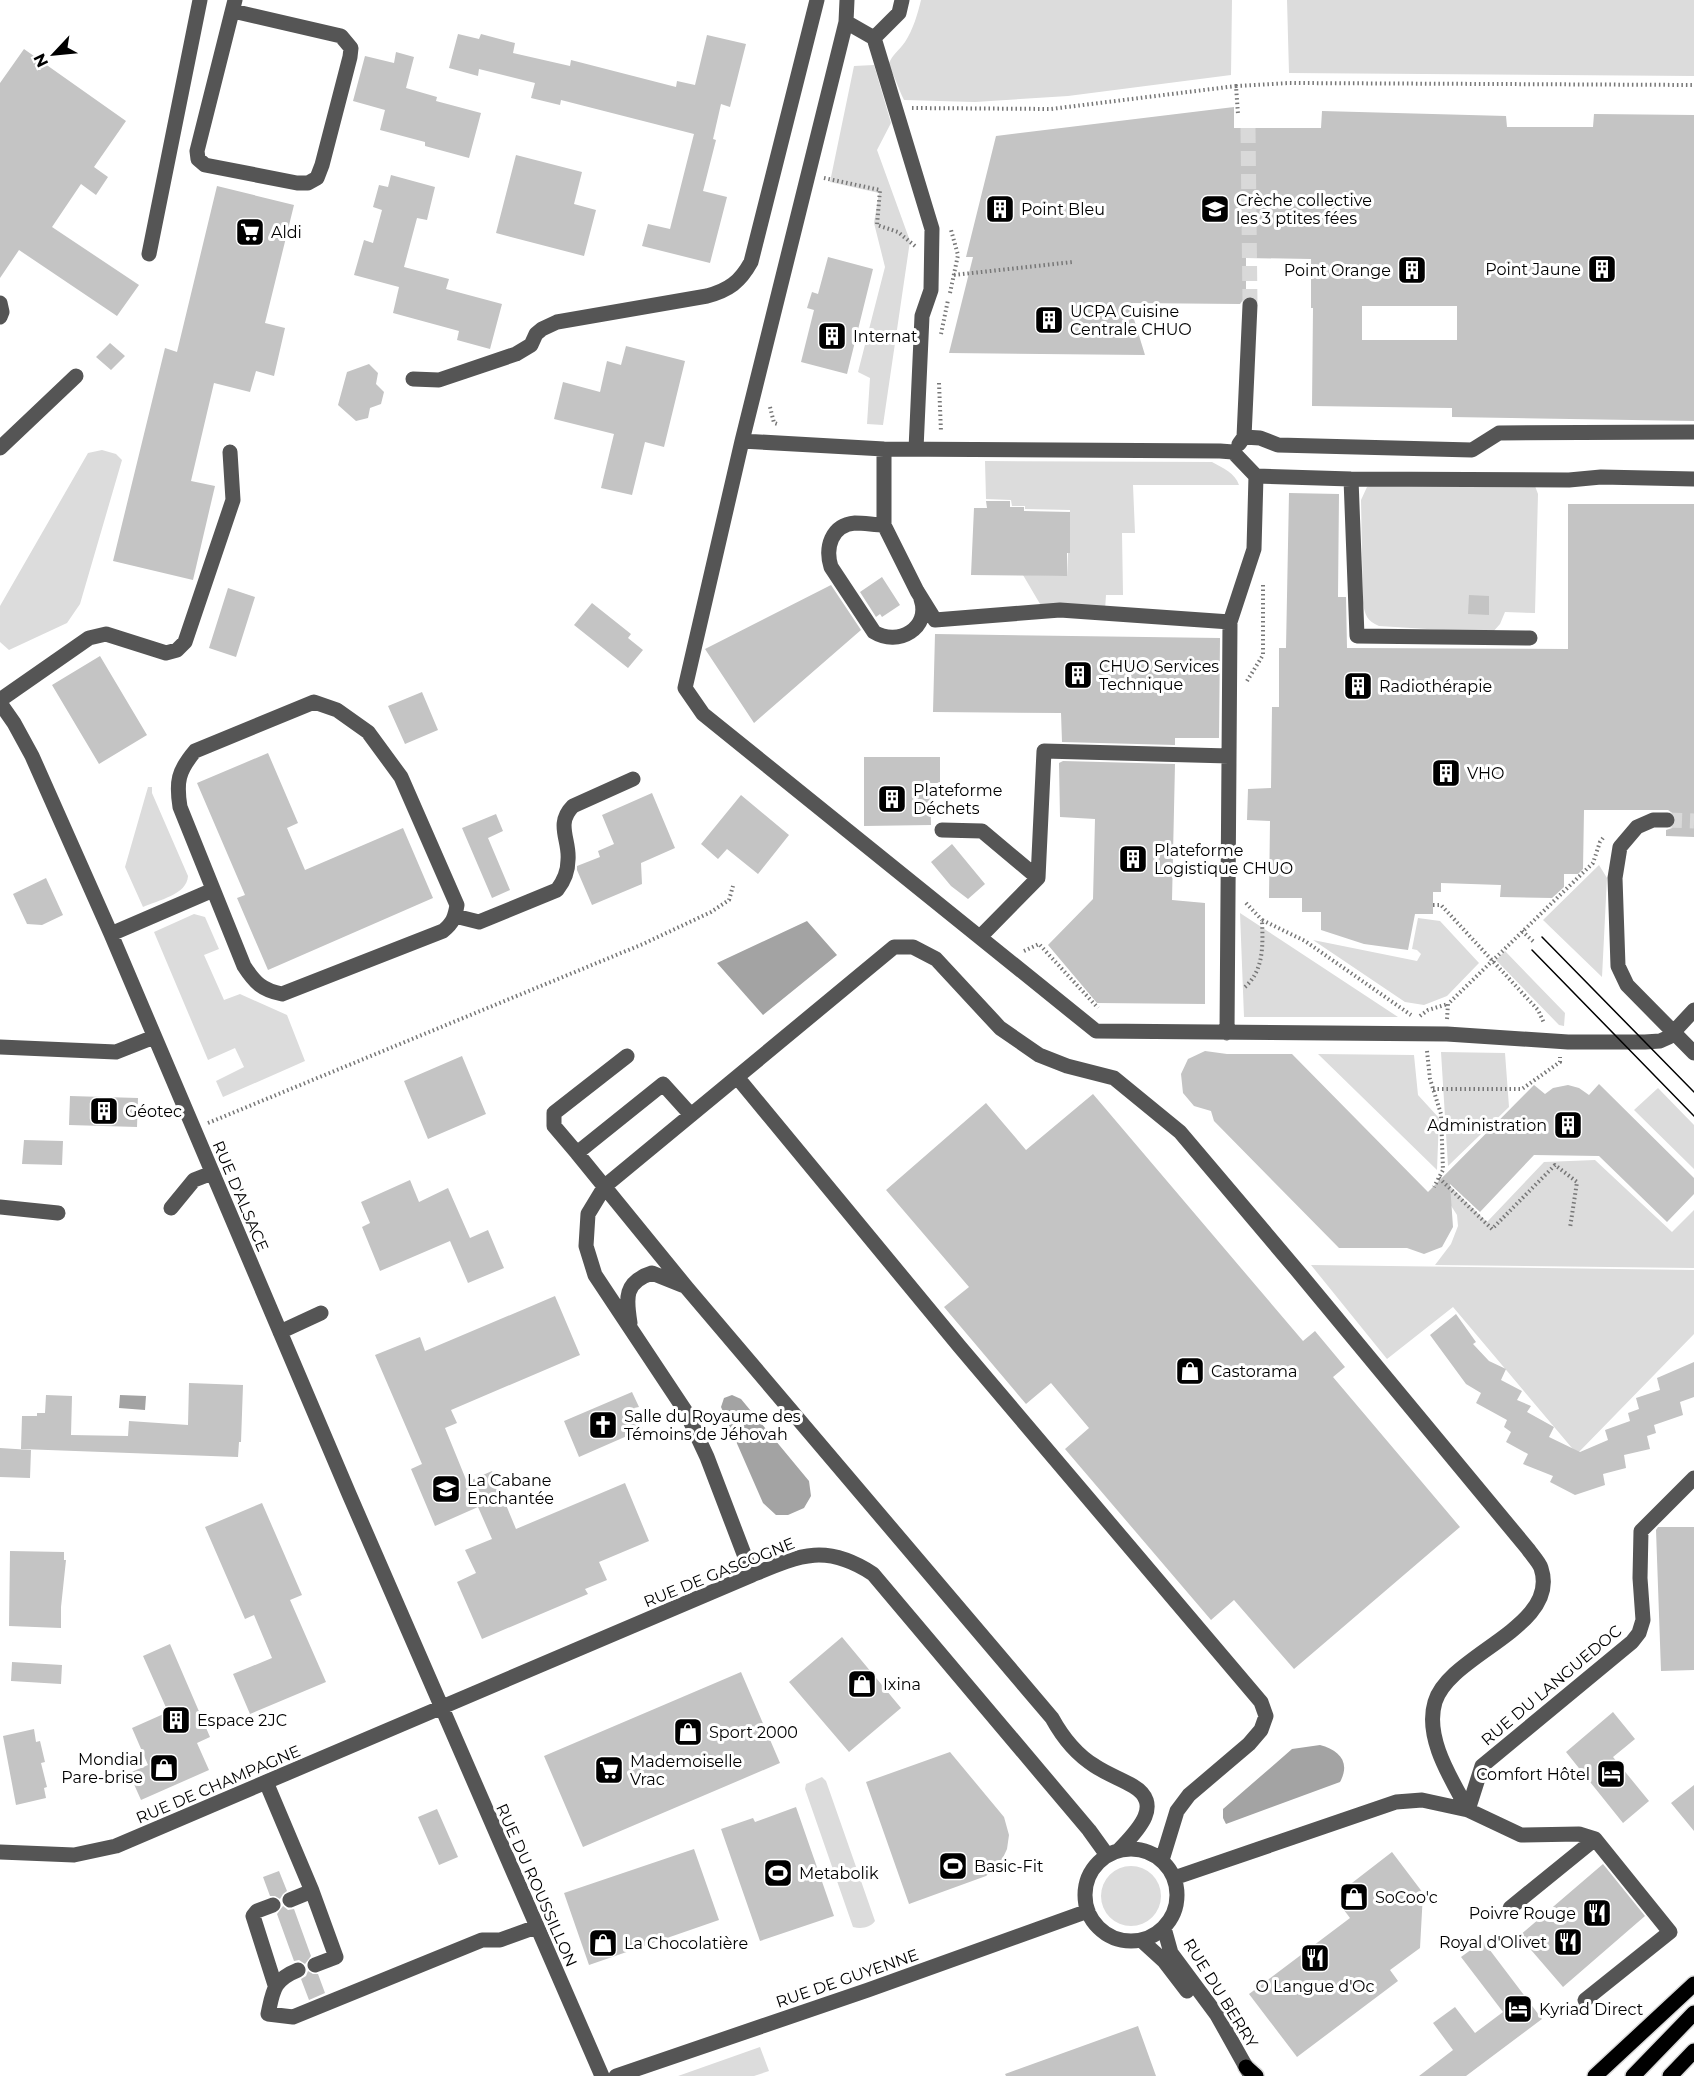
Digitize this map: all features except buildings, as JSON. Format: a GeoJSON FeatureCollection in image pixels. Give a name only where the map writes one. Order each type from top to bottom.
{"type":"FeatureCollection","features":[{"type":"Feature","properties":{"kind":"main road"},"geometry":{"type":"LineString","coordinates":[[1594,2076],[1694,1984]]}},
{"type":"Feature","properties":{"kind":"main road"},"geometry":{"type":"LineString","coordinates":[[1633,2076],[1694,2013]]}},
{"type":"Feature","properties":{"kind":"main road"},"geometry":{"type":"LineString","coordinates":[[1670,2076],[1694,2051]]}},
{"type":"Feature","properties":{"kind":"street"},"geometry":{"type":"LineString","coordinates":[[149,254],[200,0]]}},
{"type":"Feature","properties":{"kind":"street"},"geometry":{"type":"LineString","coordinates":[[413,379],[439,380],[516,354],[531,345],[536,334],[542,329],[556,322],[707,296],[730,288],[742,277],[751,262],[817,0]]}},
{"type":"Feature","properties":{"kind":"street"},"geometry":{"type":"LineString","coordinates":[[847,0],[846,22],[742,441],[685,688],[703,714],[1096,1031],[1447,1034],[1568,1042],[1652,1041],[1665,1040],[1694,1010]]}},
{"type":"Feature","properties":{"kind":"street"},"geometry":{"type":"LineString","coordinates":[[874,38],[899,14],[902,0]]}},
{"type":"Feature","properties":{"kind":"street"},"geometry":{"type":"LineString","coordinates":[[234,5],[340,36],[351,48],[322,165],[317,178],[308,183],[297,183],[205,165],[198,159],[197,151],[234,5]]}},
{"type":"Feature","properties":{"kind":"street"},"geometry":{"type":"LineString","coordinates":[[846,22],[874,38],[932,229],[932,290],[922,316],[916,449]]}},
{"type":"Feature","properties":{"kind":"street"},"geometry":{"type":"LineString","coordinates":[[0,303],[2,312],[0,317]]}},
{"type":"Feature","properties":{"kind":"street"},"geometry":{"type":"LineString","coordinates":[[1233,452],[1244,437],[1250,305]]}},
{"type":"Feature","properties":{"kind":"street"},"geometry":{"type":"LineString","coordinates":[[0,448],[76,376]]}},
{"type":"Feature","properties":{"kind":"street"},"geometry":{"type":"LineString","coordinates":[[1244,437],[1260,438],[1278,444],[1472,450],[1499,433],[1694,432]]}},
{"type":"Feature","properties":{"kind":"street"},"geometry":{"type":"LineString","coordinates":[[742,441],[884,449],[1233,452],[1256,476],[1569,480],[1601,477],[1694,478]]}},
{"type":"Feature","properties":{"kind":"street"},"geometry":{"type":"LineString","coordinates":[[884,449],[884,525],[917,591],[935,620],[1060,610],[1230,622]]}},
{"type":"Feature","properties":{"kind":"street"},"geometry":{"type":"LineString","coordinates":[[0,701],[88,638],[106,634],[166,653],[177,650],[185,642],[233,500],[230,452]]}},
{"type":"Feature","properties":{"kind":"street"},"geometry":{"type":"LineString","coordinates":[[1227,1033],[1230,622],[1254,549],[1256,476]]}},
{"type":"Feature","properties":{"kind":"street"},"geometry":{"type":"LineString","coordinates":[[1351,479],[1358,636],[1530,638]]}},
{"type":"Feature","properties":{"kind":"street"},"geometry":{"type":"LineString","coordinates":[[884,525],[852,523],[842,528],[829,544],[828,555],[831,567],[874,632],[882,637],[891,639],[900,637],[917,626],[923,617],[924,609],[917,591]]}},
{"type":"Feature","properties":{"kind":"street","name":"RUE D'ALSACE"},"geometry":{"type":"LineString","coordinates":[[0,701],[32,756],[111,934],[441,1707]]}},
{"type":"Feature","properties":{"kind":"street"},"geometry":{"type":"LineString","coordinates":[[314,702],[338,710],[368,732],[402,777],[457,905],[455,916],[443,931],[282,994],[267,991],[252,979],[244,966],[213,890],[180,807],[177,786],[183,765],[195,751],[314,702]]}},
{"type":"Feature","properties":{"kind":"street"},"geometry":{"type":"LineString","coordinates":[[980,937],[1038,878],[1044,752],[1229,756]]}},
{"type":"Feature","properties":{"kind":"street"},"geometry":{"type":"LineString","coordinates":[[455,916],[479,922],[557,890],[565,879],[569,859],[563,825],[566,813],[573,806],[633,779]]}},
{"type":"Feature","properties":{"kind":"street"},"geometry":{"type":"LineString","coordinates":[[1666,820],[1653,820],[1637,826],[1620,847],[1615,878],[1618,966],[1627,985],[1694,1053]]}},
{"type":"Feature","properties":{"kind":"street"},"geometry":{"type":"LineString","coordinates":[[942,830],[982,831],[1038,878]]}},
{"type":"Feature","properties":{"kind":"street"},"geometry":{"type":"LineString","coordinates":[[111,934],[213,890]]}},
{"type":"Feature","properties":{"kind":"street"},"geometry":{"type":"LineString","coordinates":[[752,1575],[707,1457],[686,1412],[595,1275],[586,1246],[588,1214],[605,1186],[894,947],[913,947],[936,960],[1000,1028],[1039,1055],[1067,1066],[1114,1078],[1180,1132],[1394,1386],[1528,1549],[1541,1568],[1543,1588],[1537,1606],[1517,1626],[1459,1671],[1441,1688],[1434,1703],[1433,1723],[1439,1753],[1468,1810]]}},
{"type":"Feature","properties":{"kind":"street"},"geometry":{"type":"LineString","coordinates":[[0,1047],[116,1052],[154,1037]]}},
{"type":"Feature","properties":{"kind":"street"},"geometry":{"type":"LineString","coordinates":[[627,1056],[554,1113],[554,1126],[687,1288],[1052,1718],[1061,1735],[1079,1754],[1095,1766],[1135,1787],[1144,1797],[1147,1809],[1145,1820],[1137,1831],[1097,1863],[1090,1874],[1085,1899],[1088,1911],[1102,1930],[1112,1937],[1123,1940],[1141,1940],[1164,1928],[1172,1917],[1177,1891],[1174,1878],[1161,1860],[1149,1852],[1134,1848],[1113,1852]]}},
{"type":"Feature","properties":{"kind":"street"},"geometry":{"type":"LineString","coordinates":[[737,1077],[960,1347],[1261,1702],[1266,1716],[1261,1730],[1249,1744],[1190,1795],[1177,1811],[1161,1860]]}},
{"type":"Feature","properties":{"kind":"street"},"geometry":{"type":"LineString","coordinates":[[577,1153],[663,1084],[691,1115]]}},
{"type":"Feature","properties":{"kind":"street"},"geometry":{"type":"LineString","coordinates":[[171,1208],[194,1180],[212,1173]]}},
{"type":"Feature","properties":{"kind":"street"},"geometry":{"type":"LineString","coordinates":[[0,1207],[58,1213]]}},
{"type":"Feature","properties":{"kind":"street"},"geometry":{"type":"LineString","coordinates":[[631,1328],[626,1300],[631,1286],[639,1277],[652,1273],[687,1288]]}},
{"type":"Feature","properties":{"kind":"street"},"geometry":{"type":"LineString","coordinates":[[280,1332],[321,1313]]}},
{"type":"Feature","properties":{"kind":"street","name":"RUE DU LANGUEDOC"},"geometry":{"type":"LineString","coordinates":[[1468,1810],[1482,1766],[1639,1634],[1643,1620],[1640,1578],[1641,1531],[1694,1478]]}},
{"type":"Feature","properties":{"kind":"street","name":"RUE DE GASCOGNE"},"geometry":{"type":"LineString","coordinates":[[441,1707],[794,1558],[826,1555],[851,1561],[873,1574],[1089,1830],[1113,1852]]}},
{"type":"Feature","properties":{"kind":"street","name":"RUE DE CHAMPAGNE"},"geometry":{"type":"LineString","coordinates":[[0,1852],[74,1855],[116,1846],[441,1707]]}},
{"type":"Feature","properties":{"kind":"street","name":"RUE DU ROUSSILLON"},"geometry":{"type":"LineString","coordinates":[[441,1707],[602,2076]]}},
{"type":"Feature","properties":{"kind":"street"},"geometry":{"type":"LineString","coordinates":[[267,1782],[312,1891],[336,1957],[315,1965]]}},
{"type":"Feature","properties":{"kind":"street"},"geometry":{"type":"LineString","coordinates":[[1174,1878],[1396,1802],[1422,1800],[1468,1810],[1521,1834],[1579,1834],[1595,1839],[1670,1932],[1585,2000]]}},
{"type":"Feature","properties":{"kind":"street"},"geometry":{"type":"LineString","coordinates":[[1510,1908],[1595,1839]]}},
{"type":"Feature","properties":{"kind":"street"},"geometry":{"type":"LineString","coordinates":[[291,1900],[312,1891]]}},
{"type":"Feature","properties":{"kind":"street"},"geometry":{"type":"LineString","coordinates":[[273,1905],[257,1911],[253,1916],[274,1985],[268,2014],[293,2017],[482,1940],[500,1940],[536,1927]]}},
{"type":"Feature","properties":{"kind":"street","name":"RUE DE GUYENNE"},"geometry":{"type":"LineString","coordinates":[[616,2076],[868,1990],[1088,1911]]}},
{"type":"Feature","properties":{"kind":"street","name":"RUE DU BERRY"},"geometry":{"type":"LineString","coordinates":[[1164,1928],[1171,1953],[1218,2015],[1248,2074]]}},
{"type":"Feature","properties":{"kind":"street","name":"RUE DU BERRY"},"geometry":{"type":"LineString","coordinates":[[1141,1940],[1164,1961],[1248,2074]]}},
{"type":"Feature","properties":{"kind":"street"},"geometry":{"type":"LineString","coordinates":[[274,1985],[285,1975],[298,1970]]}},
{"type":"Feature","properties":{"kind":"path"},"geometry":{"type":"LineString","coordinates":[[912,115],[905,107],[1051,109],[1236,86],[1289,82],[1694,85]]}},
{"type":"Feature","properties":{"kind":"path"},"geometry":{"type":"LineString","coordinates":[[1236,86],[1238,114]]}},
{"type":"Feature","properties":{"kind":"path"},"geometry":{"type":"LineString","coordinates":[[821,189],[824,178],[880,190],[877,225],[898,232],[954,275],[1073,262]]}},
{"type":"Feature","properties":{"kind":"path"},"geometry":{"type":"LineString","coordinates":[[940,336],[958,255],[948,222]]}},
{"type":"Feature","properties":{"kind":"path"},"geometry":{"type":"LineString","coordinates":[[939,378],[940,432],[951,432]]}},
{"type":"Feature","properties":{"kind":"path"},"geometry":{"type":"LineString","coordinates":[[770,403],[774,423],[783,426]]}},
{"type":"Feature","properties":{"kind":"path"},"geometry":{"type":"LineString","coordinates":[[1447,1034],[1448,1004],[1593,863],[1600,842],[1606,836]]}},
{"type":"Feature","properties":{"kind":"path"},"geometry":{"type":"LineString","coordinates":[[194,1130],[643,944],[711,912],[729,900],[734,886]]}},
{"type":"Feature","properties":{"kind":"path"},"geometry":{"type":"LineString","coordinates":[[1433,905],[1441,906],[1538,1010],[1559,1054],[1560,1062],[1522,1089],[1433,1089]]}},
{"type":"Feature","properties":{"kind":"path"},"geometry":{"type":"LineString","coordinates":[[1522,931],[1535,943]]}},
{"type":"Feature","properties":{"kind":"path"},"geometry":{"type":"LineString","coordinates":[[1417,1019],[1424,1023],[1430,1079],[1441,1114],[1443,1170],[1434,1187]]}},
{"type":"Feature","properties":{"kind":"path"},"geometry":{"type":"LineString","coordinates":[[1439,1178],[1492,1229],[1555,1165],[1577,1182],[1570,1228]]}},
{"type":"Feature","properties":{"kind":"shaded area"},"geometry":{"type":"Polygon","coordinates":[[[921,0],[1232,0],[1231,75],[1068,96],[975,102],[904,100],[888,65],[905,42],[917,16],[921,0]]]}},
{"type":"Feature","properties":{"kind":"shaded area"},"geometry":{"type":"Polygon","coordinates":[[[1287,0],[1694,0],[1694,76],[1289,73],[1287,0]]]}},
{"type":"Feature","properties":{"kind":"shaded area"},"geometry":{"type":"Polygon","coordinates":[[[874,65],[891,123],[877,150],[910,241],[883,425],[867,424],[870,378],[858,372],[885,267],[874,223],[879,193],[830,182],[854,66],[874,65]]]}},
{"type":"Feature","properties":{"kind":"shaded area"},"geometry":{"type":"Polygon","coordinates":[[[102,450],[116,454],[122,460],[80,604],[67,623],[9,650],[0,642],[0,606],[88,453],[102,450]]]}},
{"type":"Feature","properties":{"kind":"shaded area"},"geometry":{"type":"Polygon","coordinates":[[[985,461],[1212,462],[1232,474],[1239,485],[1133,485],[1135,533],[1122,533],[1123,595],[1106,595],[1105,610],[1043,609],[1023,575],[1067,576],[1070,510],[1025,509],[1025,506],[1012,506],[1011,500],[986,499],[985,461]]]}},
{"type":"Feature","properties":{"kind":"shaded area"},"geometry":{"type":"Polygon","coordinates":[[[1374,484],[1535,486],[1538,494],[1535,613],[1505,612],[1500,624],[1492,633],[1379,626],[1369,620],[1363,603],[1361,500],[1367,487],[1374,484]]]}},
{"type":"Feature","properties":{"kind":"shaded area"},"geometry":{"type":"Polygon","coordinates":[[[148,787],[152,787],[152,793],[188,876],[183,888],[143,907],[125,867],[148,787]]]}},
{"type":"Feature","properties":{"kind":"shaded area"},"geometry":{"type":"Polygon","coordinates":[[[1599,865],[1607,878],[1602,977],[1543,920],[1599,865]]]}},
{"type":"Feature","properties":{"kind":"shaded area"},"geometry":{"type":"Polygon","coordinates":[[[1240,913],[1398,1017],[1244,1017],[1240,913]]]}},
{"type":"Feature","properties":{"kind":"shaded area"},"geometry":{"type":"Polygon","coordinates":[[[194,914],[205,917],[219,949],[204,955],[224,1000],[240,994],[287,1015],[305,1061],[223,1097],[216,1081],[244,1067],[235,1048],[208,1060],[154,932],[194,914]]]}},
{"type":"Feature","properties":{"kind":"shaded area"},"geometry":{"type":"Polygon","coordinates":[[[1418,918],[1440,921],[1479,963],[1447,996],[1424,1005],[1405,1002],[1313,940],[1417,961],[1421,954],[1412,949],[1418,918]]]}},
{"type":"Feature","properties":{"kind":"shaded area"},"geometry":{"type":"Polygon","coordinates":[[[807,921],[837,955],[763,1015],[717,963],[807,921]]]}},
{"type":"Feature","properties":{"kind":"shaded area"},"geometry":{"type":"Polygon","coordinates":[[[1505,951],[1565,1013],[1564,1026],[1559,1025],[1496,960],[1505,951]]]}},
{"type":"Feature","properties":{"kind":"shaded area"},"geometry":{"type":"Polygon","coordinates":[[[1441,1052],[1505,1053],[1509,1107],[1448,1166],[1441,1052]]]}},
{"type":"Feature","properties":{"kind":"shaded area"},"geometry":{"type":"Polygon","coordinates":[[[1318,1054],[1414,1055],[1418,1095],[1439,1118],[1437,1170],[1318,1054]]]}},
{"type":"Feature","properties":{"kind":"shaded area"},"geometry":{"type":"Polygon","coordinates":[[[1658,1088],[1694,1125],[1694,1169],[1634,1110],[1658,1088]]]}},
{"type":"Feature","properties":{"kind":"shaded area"},"geometry":{"type":"Polygon","coordinates":[[[1595,1160],[1672,1232],[1694,1210],[1694,1268],[1435,1265],[1451,1244],[1458,1226],[1457,1215],[1448,1201],[1447,1183],[1487,1222],[1544,1162],[1595,1160]]]}},
{"type":"Feature","properties":{"kind":"shaded area"},"geometry":{"type":"Polygon","coordinates":[[[1311,1265],[1694,1270],[1694,1334],[1577,1454],[1453,1307],[1387,1359],[1311,1265]]]}},
{"type":"Feature","properties":{"kind":"shaded area"},"geometry":{"type":"Polygon","coordinates":[[[120,1395],[146,1396],[145,1410],[119,1408],[120,1395]]]}},
{"type":"Feature","properties":{"kind":"shaded area"},"geometry":{"type":"Polygon","coordinates":[[[732,1395],[741,1399],[809,1481],[811,1496],[804,1508],[788,1515],[776,1515],[763,1503],[721,1407],[724,1398],[732,1395]]]}},
{"type":"Feature","properties":{"kind":"shaded area"},"geometry":{"type":"Polygon","coordinates":[[[1320,1745],[1333,1750],[1344,1763],[1340,1782],[1226,1824],[1223,1809],[1292,1749],[1320,1745]]]}},
{"type":"Feature","properties":{"kind":"shaded area"},"geometry":{"type":"Polygon","coordinates":[[[822,1777],[826,1781],[875,1921],[865,1927],[853,1927],[805,1789],[806,1784],[822,1777]]]}},
{"type":"Feature","properties":{"kind":"shaded area"},"geometry":{"type":"Polygon","coordinates":[[[1125,1866],[1137,1866],[1148,1871],[1156,1879],[1161,1896],[1159,1908],[1148,1921],[1137,1926],[1125,1926],[1114,1921],[1106,1913],[1101,1902],[1101,1890],[1106,1879],[1114,1871],[1125,1866]]]}},
{"type":"Feature","properties":{"kind":"shaded area"},"geometry":{"type":"Polygon","coordinates":[[[760,2047],[769,2071],[754,2076],[678,2076],[760,2047]]]}},
{"type":"Feature","properties":{"kind":"tunnel"},"geometry":{"type":"LineString","coordinates":[[1248,128],[1250,305]]}},
{"type":"Feature","properties":{"kind":"tunnel"},"geometry":{"type":"LineString","coordinates":[[1667,820],[1694,821]]}},
{"type":"Feature","properties":{"kind":"tram line"},"geometry":{"type":"LineString","coordinates":[[1542,937],[1694,1092]]}},
{"type":"Feature","properties":{"kind":"tram line"},"geometry":{"type":"LineString","coordinates":[[1532,950],[1694,1116]]}},
{"type":"Feature","properties":{"kind":"place","name":"Point Bleu"},"geometry":{"type":"Point","coordinates":[1000,209]}},
{"type":"Feature","properties":{"kind":"place","name":"Crèche collective les 3 ptites fées"},"geometry":{"type":"Point","coordinates":[1215,209]}},
{"type":"Feature","properties":{"kind":"place","name":"Aldi"},"geometry":{"type":"Point","coordinates":[250,232]}},
{"type":"Feature","properties":{"kind":"place","name":"Point Jaune"},"geometry":{"type":"Point","coordinates":[1602,269]}},
{"type":"Feature","properties":{"kind":"place","name":"Point Orange"},"geometry":{"type":"Point","coordinates":[1412,270]}},
{"type":"Feature","properties":{"kind":"place","name":"UCPA Cuisine Centrale CHUO"},"geometry":{"type":"Point","coordinates":[1049,320]}},
{"type":"Feature","properties":{"kind":"place","name":"Internat"},"geometry":{"type":"Point","coordinates":[832,336]}},
{"type":"Feature","properties":{"kind":"place","name":"CHUO Services Technique"},"geometry":{"type":"Point","coordinates":[1078,675]}},
{"type":"Feature","properties":{"kind":"place","name":"Radiothérapie"},"geometry":{"type":"Point","coordinates":[1358,686]}},
{"type":"Feature","properties":{"kind":"place","name":"VHO"},"geometry":{"type":"Point","coordinates":[1446,773]}},
{"type":"Feature","properties":{"kind":"place","name":"Plateforme Déchets"},"geometry":{"type":"Point","coordinates":[892,799]}},
{"type":"Feature","properties":{"kind":"place","name":"Plateforme Logistique CHUO"},"geometry":{"type":"Point","coordinates":[1133,859]}},
{"type":"Feature","properties":{"kind":"place","name":"Géotec"},"geometry":{"type":"Point","coordinates":[104,1111]}},
{"type":"Feature","properties":{"kind":"place","name":"Administration"},"geometry":{"type":"Point","coordinates":[1568,1125]}},
{"type":"Feature","properties":{"kind":"place","name":"Castorama"},"geometry":{"type":"Point","coordinates":[1190,1371]}},
{"type":"Feature","properties":{"kind":"place","name":"Salle du Royaume des Témoins de Jéhovah"},"geometry":{"type":"Point","coordinates":[603,1425]}},
{"type":"Feature","properties":{"kind":"place","name":"La Cabane Enchantée"},"geometry":{"type":"Point","coordinates":[446,1489]}},
{"type":"Feature","properties":{"kind":"place","name":"Ixina"},"geometry":{"type":"Point","coordinates":[862,1684]}},
{"type":"Feature","properties":{"kind":"place","name":"Espace 2JC"},"geometry":{"type":"Point","coordinates":[176,1720]}},
{"type":"Feature","properties":{"kind":"place","name":"Sport 2000"},"geometry":{"type":"Point","coordinates":[688,1732]}},
{"type":"Feature","properties":{"kind":"place","name":"Mondial Pare-brise"},"geometry":{"type":"Point","coordinates":[164,1768]}},
{"type":"Feature","properties":{"kind":"place","name":"Mademoiselle Vrac"},"geometry":{"type":"Point","coordinates":[609,1770]}},
{"type":"Feature","properties":{"kind":"place","name":"Comfort Hôtel"},"geometry":{"type":"Point","coordinates":[1611,1774]}},
{"type":"Feature","properties":{"kind":"place","name":"Basic-Fit"},"geometry":{"type":"Point","coordinates":[953,1866]}},
{"type":"Feature","properties":{"kind":"place","name":"Metabolik"},"geometry":{"type":"Point","coordinates":[778,1873]}},
{"type":"Feature","properties":{"kind":"place","name":"SoCoo'c"},"geometry":{"type":"Point","coordinates":[1354,1897]}},
{"type":"Feature","properties":{"kind":"place","name":"Poivre Rouge"},"geometry":{"type":"Point","coordinates":[1597,1913]}},
{"type":"Feature","properties":{"kind":"place","name":"Royal d'Olivet"},"geometry":{"type":"Point","coordinates":[1568,1942]}},
{"type":"Feature","properties":{"kind":"place","name":"La Chocolatière"},"geometry":{"type":"Point","coordinates":[603,1943]}},
{"type":"Feature","properties":{"kind":"place","name":"O Langue d'Oc"},"geometry":{"type":"Point","coordinates":[1315,1958]}},
{"type":"Feature","properties":{"kind":"place","name":"Kyriad Direct"},"geometry":{"type":"Point","coordinates":[1518,2009]}}]}
